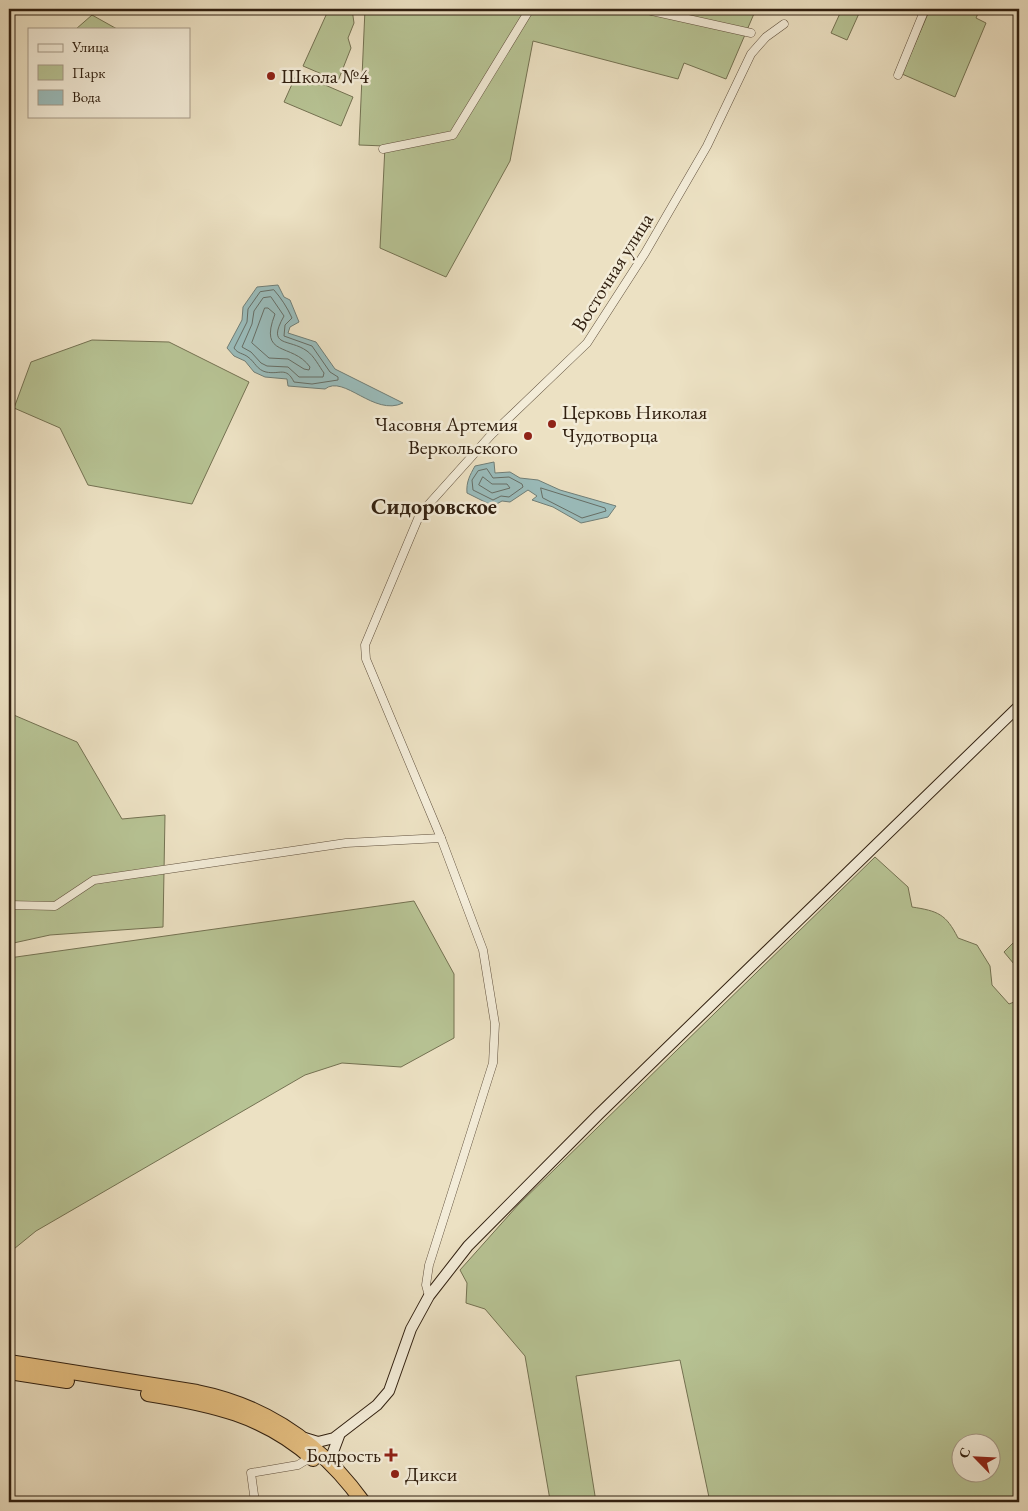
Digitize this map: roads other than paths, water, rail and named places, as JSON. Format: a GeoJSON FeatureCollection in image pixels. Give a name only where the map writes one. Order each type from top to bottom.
{"type":"FeatureCollection","features":[{"type":"Feature","properties":{"kind":"highway"},"geometry":{"type":"LineString","coordinates":[[9,1362],[218,1397],[257,1411],[301,1436],[339,1472],[363,1502]]}},
{"type":"Feature","properties":{"kind":"highway"},"geometry":{"type":"LineString","coordinates":[[9,1372],[213,1406],[237,1413],[266,1427],[312,1457],[352,1502]]}},
{"type":"Feature","properties":{"kind":"street"},"geometry":{"type":"LineString","coordinates":[[383,149],[452,135],[530,9]]}},
{"type":"Feature","properties":{"kind":"street"},"geometry":{"type":"LineString","coordinates":[[643,9],[751,33]]}},
{"type":"Feature","properties":{"kind":"street"},"geometry":{"type":"LineString","coordinates":[[898,75],[925,9]]}},
{"type":"Feature","properties":{"kind":"street","name":"Восточная улица"},"geometry":{"type":"LineString","coordinates":[[429,1296],[426,1285],[429,1266],[493,1062],[495,1024],[483,950],[441,838],[366,659],[365,646],[420,514],[491,435],[587,344],[645,253],[707,146],[751,54],[766,37],[784,24]]}},
{"type":"Feature","properties":{"kind":"street"},"geometry":{"type":"LineString","coordinates":[[301,1436],[318,1442],[339,1436],[372,1410],[389,1391],[411,1329],[429,1296],[468,1246],[521,1191],[1019,706]]}},
{"type":"Feature","properties":{"kind":"street"},"geometry":{"type":"LineString","coordinates":[[9,780],[9,790]]}},
{"type":"Feature","properties":{"kind":"street"},"geometry":{"type":"LineString","coordinates":[[9,905],[54,906],[94,880],[346,843],[441,838]]}},
{"type":"Feature","properties":{"kind":"street"},"geometry":{"type":"LineString","coordinates":[[339,1436],[333,1452],[339,1472]]}},
{"type":"Feature","properties":{"kind":"street"},"geometry":{"type":"LineString","coordinates":[[255,1502],[252,1473],[298,1466],[312,1457]]}},
{"type":"Feature","properties":{"kind":"water"},"geometry":{"type":"Polygon","coordinates":[[[278,285],[284,297],[290,300],[299,322],[290,327],[288,333],[316,342],[335,369],[403,403],[392,406],[381,405],[341,387],[333,386],[325,389],[288,386],[287,379],[265,377],[254,372],[245,361],[234,356],[227,348],[242,320],[243,307],[257,287],[278,285]]]}},
{"type":"Feature","properties":{"kind":"water"},"geometry":{"type":"Polygon","coordinates":[[[494,462],[495,473],[510,472],[520,478],[538,480],[560,490],[616,506],[608,517],[581,523],[553,507],[532,500],[537,496],[528,490],[510,502],[502,501],[493,506],[467,493],[467,485],[475,466],[494,462]]]}},
{"type":"Feature","properties":{"kind":"place","name":"Школа №4"},"geometry":{"type":"Point","coordinates":[271,76]}},
{"type":"Feature","properties":{"kind":"place","name":"Церковь Николая Чудотворца"},"geometry":{"type":"Point","coordinates":[552,424]}},
{"type":"Feature","properties":{"kind":"place","name":"Часовня Артемия Веркольского"},"geometry":{"type":"Point","coordinates":[528,436]}},
{"type":"Feature","properties":{"kind":"place","name":"Бодрость"},"geometry":{"type":"Point","coordinates":[391,1455]}},
{"type":"Feature","properties":{"kind":"place","name":"Дикси"},"geometry":{"type":"Point","coordinates":[395,1474]}},
{"type":"Feature","properties":{"kind":"district","name":"Сидоровское"},"geometry":{"type":"Point","coordinates":[434,506]}}]}
